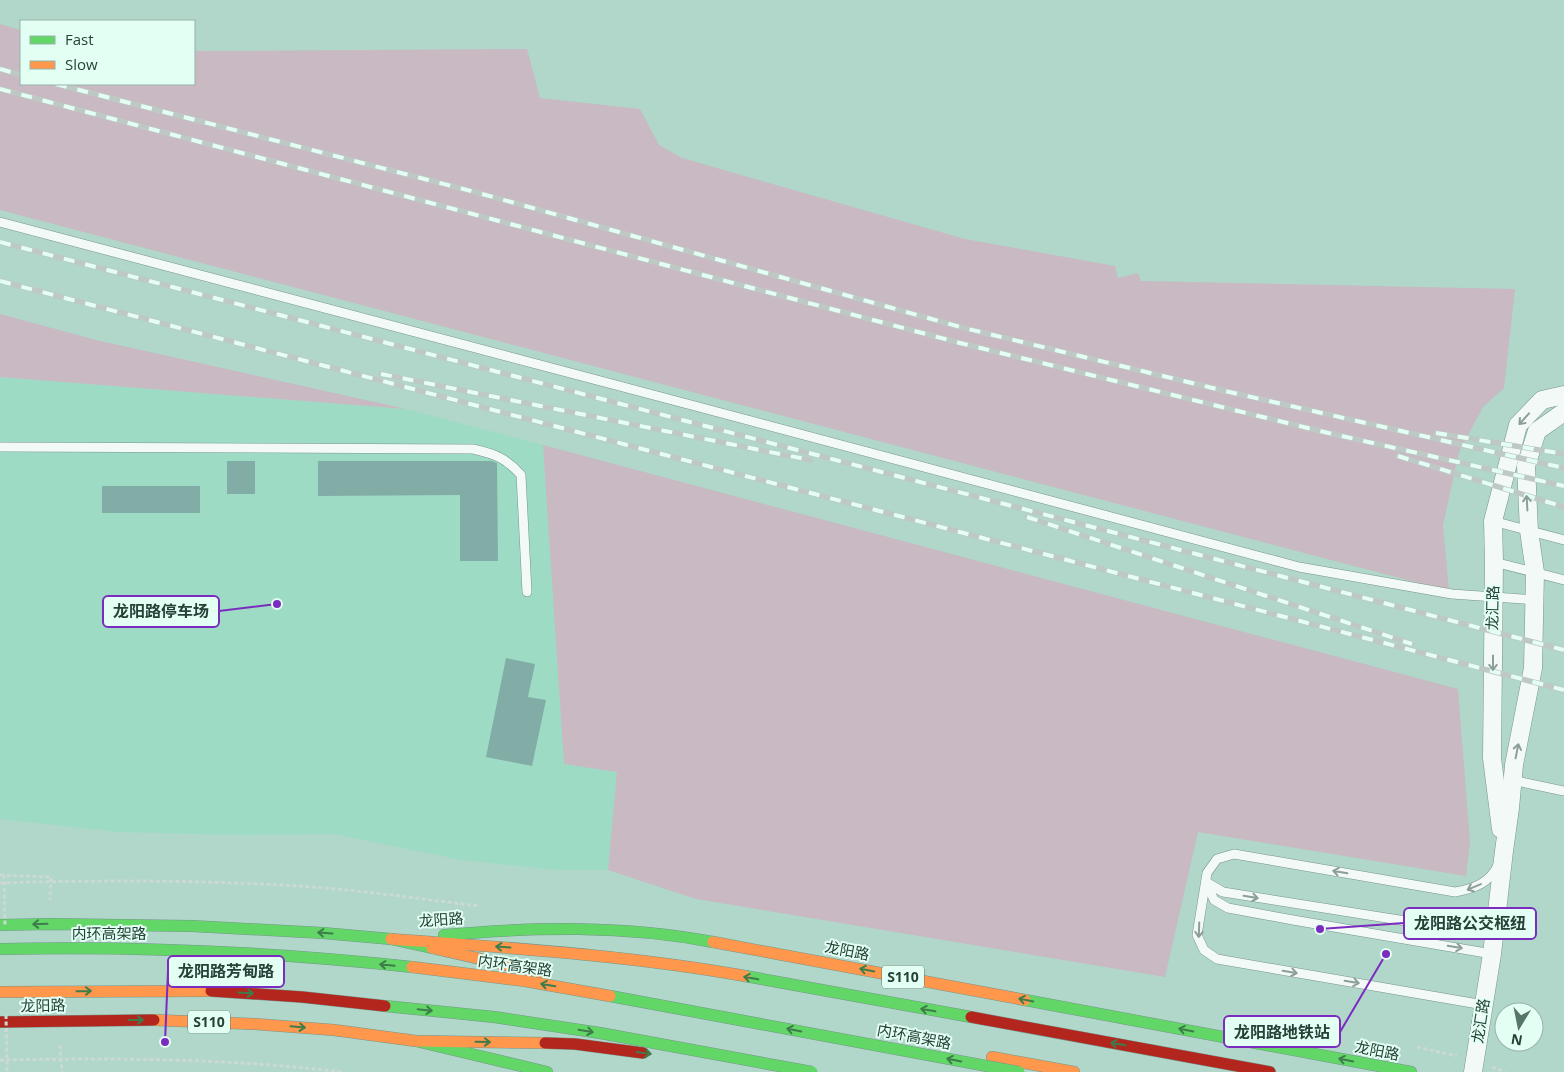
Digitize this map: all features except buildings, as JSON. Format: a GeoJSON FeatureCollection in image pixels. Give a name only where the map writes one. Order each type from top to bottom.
{"type":"FeatureCollection","features":[{"type":"Feature","properties":{"kind":"main road","name":"龙阳路"},"geometry":{"type":"LineString","coordinates":[[0,925],[192,926],[323,933],[390,939],[575,981],[1074,1072]]}},
{"type":"Feature","properties":{"kind":"main road","name":"龙阳路"},"geometry":{"type":"LineString","coordinates":[[390,939],[518,929],[581,928],[659,933],[718,942],[1411,1072]]}},
{"type":"Feature","properties":{"kind":"main road"},"geometry":{"type":"LineString","coordinates":[[390,939],[577,953],[695,968],[1270,1072]]}},
{"type":"Feature","properties":{"kind":"main road","name":"内环高架路"},"geometry":{"type":"LineString","coordinates":[[0,949],[111,948],[214,950],[306,956],[502,978],[1019,1072]]}},
{"type":"Feature","properties":{"kind":"main road"},"geometry":{"type":"LineString","coordinates":[[0,992],[214,991],[302,997],[494,1017],[600,1033],[812,1072]]}},
{"type":"Feature","properties":{"kind":"main road","name":"龙阳路"},"geometry":{"type":"LineString","coordinates":[[0,1022],[167,1020],[334,1030],[416,1041],[575,1044],[646,1053],[751,1072]]}},
{"type":"Feature","properties":{"kind":"main road","name":"龙阳路"},"geometry":{"type":"LineString","coordinates":[[416,1041],[506,1072]]}},
{"type":"Feature","properties":{"kind":"main road"},"geometry":{"type":"LineString","coordinates":[[416,1041],[547,1072]]}},
{"type":"Feature","properties":{"kind":"street","name":"龙汇路"},"geometry":{"type":"LineString","coordinates":[[1504,851],[1492,758],[1493,521],[1518,425],[1542,400],[1564,395]]}},
{"type":"Feature","properties":{"kind":"street","name":"龙汇路"},"geometry":{"type":"LineString","coordinates":[[1473,1072],[1492,954],[1514,766],[1533,668],[1535,572],[1529,531],[1526,466],[1537,431],[1564,412]]}},
{"type":"Feature","properties":{"kind":"lane"},"geometry":{"type":"LineString","coordinates":[[0,222],[1299,567],[1452,594],[1535,600]]}},
{"type":"Feature","properties":{"kind":"lane"},"geometry":{"type":"LineString","coordinates":[[0,447],[473,449],[493,453],[510,462],[521,475],[528,592]]}},
{"type":"Feature","properties":{"kind":"lane"},"geometry":{"type":"LineString","coordinates":[[1493,521],[1564,540]]}},
{"type":"Feature","properties":{"kind":"lane"},"geometry":{"type":"LineString","coordinates":[[1494,562],[1564,580]]}},
{"type":"Feature","properties":{"kind":"lane"},"geometry":{"type":"LineString","coordinates":[[1512,780],[1564,791]]}},
{"type":"Feature","properties":{"kind":"lane"},"geometry":{"type":"LineString","coordinates":[[1484,1005],[1217,959],[1204,950],[1197,935],[1207,873],[1217,860],[1234,854],[1455,892],[1472,890],[1484,883],[1496,870],[1504,851]]}},
{"type":"Feature","properties":{"kind":"lane"},"geometry":{"type":"LineString","coordinates":[[1206,882],[1223,892],[1494,935]]}},
{"type":"Feature","properties":{"kind":"lane"},"geometry":{"type":"LineString","coordinates":[[1206,882],[1214,900],[1228,908],[1492,954]]}},
{"type":"Feature","properties":{"kind":"path"},"geometry":{"type":"LineString","coordinates":[[0,875],[51,877]]}},
{"type":"Feature","properties":{"kind":"path"},"geometry":{"type":"LineString","coordinates":[[0,1060],[165,1060],[341,1072]]}},
{"type":"Feature","properties":{"kind":"shaded area"},"geometry":{"type":"Polygon","coordinates":[[[0,24],[20,30],[20,85],[195,85],[195,51],[527,49],[540,98],[640,109],[659,145],[682,158],[965,239],[1115,266],[1118,278],[1138,273],[1141,281],[1515,289],[1504,388],[1483,407],[1459,452],[1443,525],[1449,591],[0,210],[0,24]]]}},
{"type":"Feature","properties":{"kind":"shaded area"},"geometry":{"type":"Polygon","coordinates":[[[0,314],[96,340],[406,409],[0,377],[0,314]]]}},
{"type":"Feature","properties":{"kind":"shaded area"},"geometry":{"type":"Polygon","coordinates":[[[0,377],[406,409],[543,445],[564,764],[617,772],[608,870],[558,870],[461,860],[334,834],[241,835],[119,832],[0,819],[0,377]]]}},
{"type":"Feature","properties":{"kind":"shaded area"},"geometry":{"type":"Polygon","coordinates":[[[543,445],[1458,689],[1470,842],[1466,876],[1198,832],[1165,977],[696,899],[608,870],[617,772],[564,764],[543,445]]]}},
{"type":"Feature","properties":{"kind":"railway"},"geometry":{"type":"LineString","coordinates":[[0,69],[20,75]]}},
{"type":"Feature","properties":{"kind":"railway"},"geometry":{"type":"LineString","coordinates":[[60,85],[475,192],[964,328],[1225,391],[1564,468]]}},
{"type":"Feature","properties":{"kind":"railway"},"geometry":{"type":"LineString","coordinates":[[0,89],[960,343],[1324,432],[1564,486]]}},
{"type":"Feature","properties":{"kind":"railway"},"geometry":{"type":"LineString","coordinates":[[0,242],[1564,650]]}},
{"type":"Feature","properties":{"kind":"railway"},"geometry":{"type":"LineString","coordinates":[[0,281],[1564,690]]}},
{"type":"Feature","properties":{"kind":"railway"},"geometry":{"type":"LineString","coordinates":[[381,374],[810,460]]}},
{"type":"Feature","properties":{"kind":"railway"},"geometry":{"type":"LineString","coordinates":[[1436,433],[1564,454]]}},
{"type":"Feature","properties":{"kind":"railway"},"geometry":{"type":"LineString","coordinates":[[1398,456],[1564,507]]}},
{"type":"Feature","properties":{"kind":"railway"},"geometry":{"type":"LineString","coordinates":[[1027,517],[1412,644]]}},
{"type":"Feature","properties":{"kind":"traffic: fast"},"geometry":{"type":"LineString","coordinates":[[0,925],[192,926],[323,933],[391,939],[432,948]]}},
{"type":"Feature","properties":{"kind":"traffic: fast"},"geometry":{"type":"LineString","coordinates":[[444,935],[511,930],[579,929],[680,936],[713,942]]}},
{"type":"Feature","properties":{"kind":"traffic: fast"},"geometry":{"type":"LineString","coordinates":[[0,949],[103,948],[206,951],[309,957],[412,967]]}},
{"type":"Feature","properties":{"kind":"traffic: fast"},"geometry":{"type":"LineString","coordinates":[[745,976],[971,1017]]}},
{"type":"Feature","properties":{"kind":"traffic: fast"},"geometry":{"type":"LineString","coordinates":[[610,996],[1019,1072]]}},
{"type":"Feature","properties":{"kind":"traffic: fast"},"geometry":{"type":"LineString","coordinates":[[1025,1000],[1411,1072]]}},
{"type":"Feature","properties":{"kind":"traffic: fast"},"geometry":{"type":"LineString","coordinates":[[385,1006],[494,1017],[600,1033],[812,1072]]}},
{"type":"Feature","properties":{"kind":"traffic: fast"},"geometry":{"type":"LineString","coordinates":[[416,1041],[547,1072]]}},
{"type":"Feature","properties":{"kind":"traffic: slow"},"geometry":{"type":"LineString","coordinates":[[391,939],[613,957],[745,976]]}},
{"type":"Feature","properties":{"kind":"traffic: slow"},"geometry":{"type":"LineString","coordinates":[[713,942],[1025,1000]]}},
{"type":"Feature","properties":{"kind":"traffic: slow"},"geometry":{"type":"LineString","coordinates":[[432,948],[542,973]]}},
{"type":"Feature","properties":{"kind":"traffic: slow"},"geometry":{"type":"LineString","coordinates":[[412,967],[525,981],[610,996]]}},
{"type":"Feature","properties":{"kind":"traffic: slow"},"geometry":{"type":"LineString","coordinates":[[0,992],[211,991]]}},
{"type":"Feature","properties":{"kind":"traffic: slow"},"geometry":{"type":"LineString","coordinates":[[154,1020],[254,1024],[334,1030],[416,1041],[545,1043]]}},
{"type":"Feature","properties":{"kind":"traffic: slow"},"geometry":{"type":"LineString","coordinates":[[992,1057],[1074,1072]]}},
{"type":"Feature","properties":{"kind":"traffic: jam"},"geometry":{"type":"LineString","coordinates":[[211,991],[302,997],[385,1006]]}},
{"type":"Feature","properties":{"kind":"traffic: jam"},"geometry":{"type":"LineString","coordinates":[[971,1017],[1270,1072]]}},
{"type":"Feature","properties":{"kind":"traffic: jam"},"geometry":{"type":"LineString","coordinates":[[0,1022],[154,1020]]}},
{"type":"Feature","properties":{"kind":"traffic: jam"},"geometry":{"type":"LineString","coordinates":[[545,1043],[575,1044],[643,1053]]}},
{"type":"Feature","properties":{"kind":"place","name":"龙阳路停车场"},"geometry":{"type":"Point","coordinates":[277,604]}},
{"type":"Feature","properties":{"kind":"place","name":"龙阳路公交枢纽"},"geometry":{"type":"Point","coordinates":[1320,929]}},
{"type":"Feature","properties":{"kind":"place","name":"龙阳路地铁站"},"geometry":{"type":"Point","coordinates":[1386,954]}},
{"type":"Feature","properties":{"kind":"place","name":"龙阳路芳甸路"},"geometry":{"type":"Point","coordinates":[165,1042]}}]}
